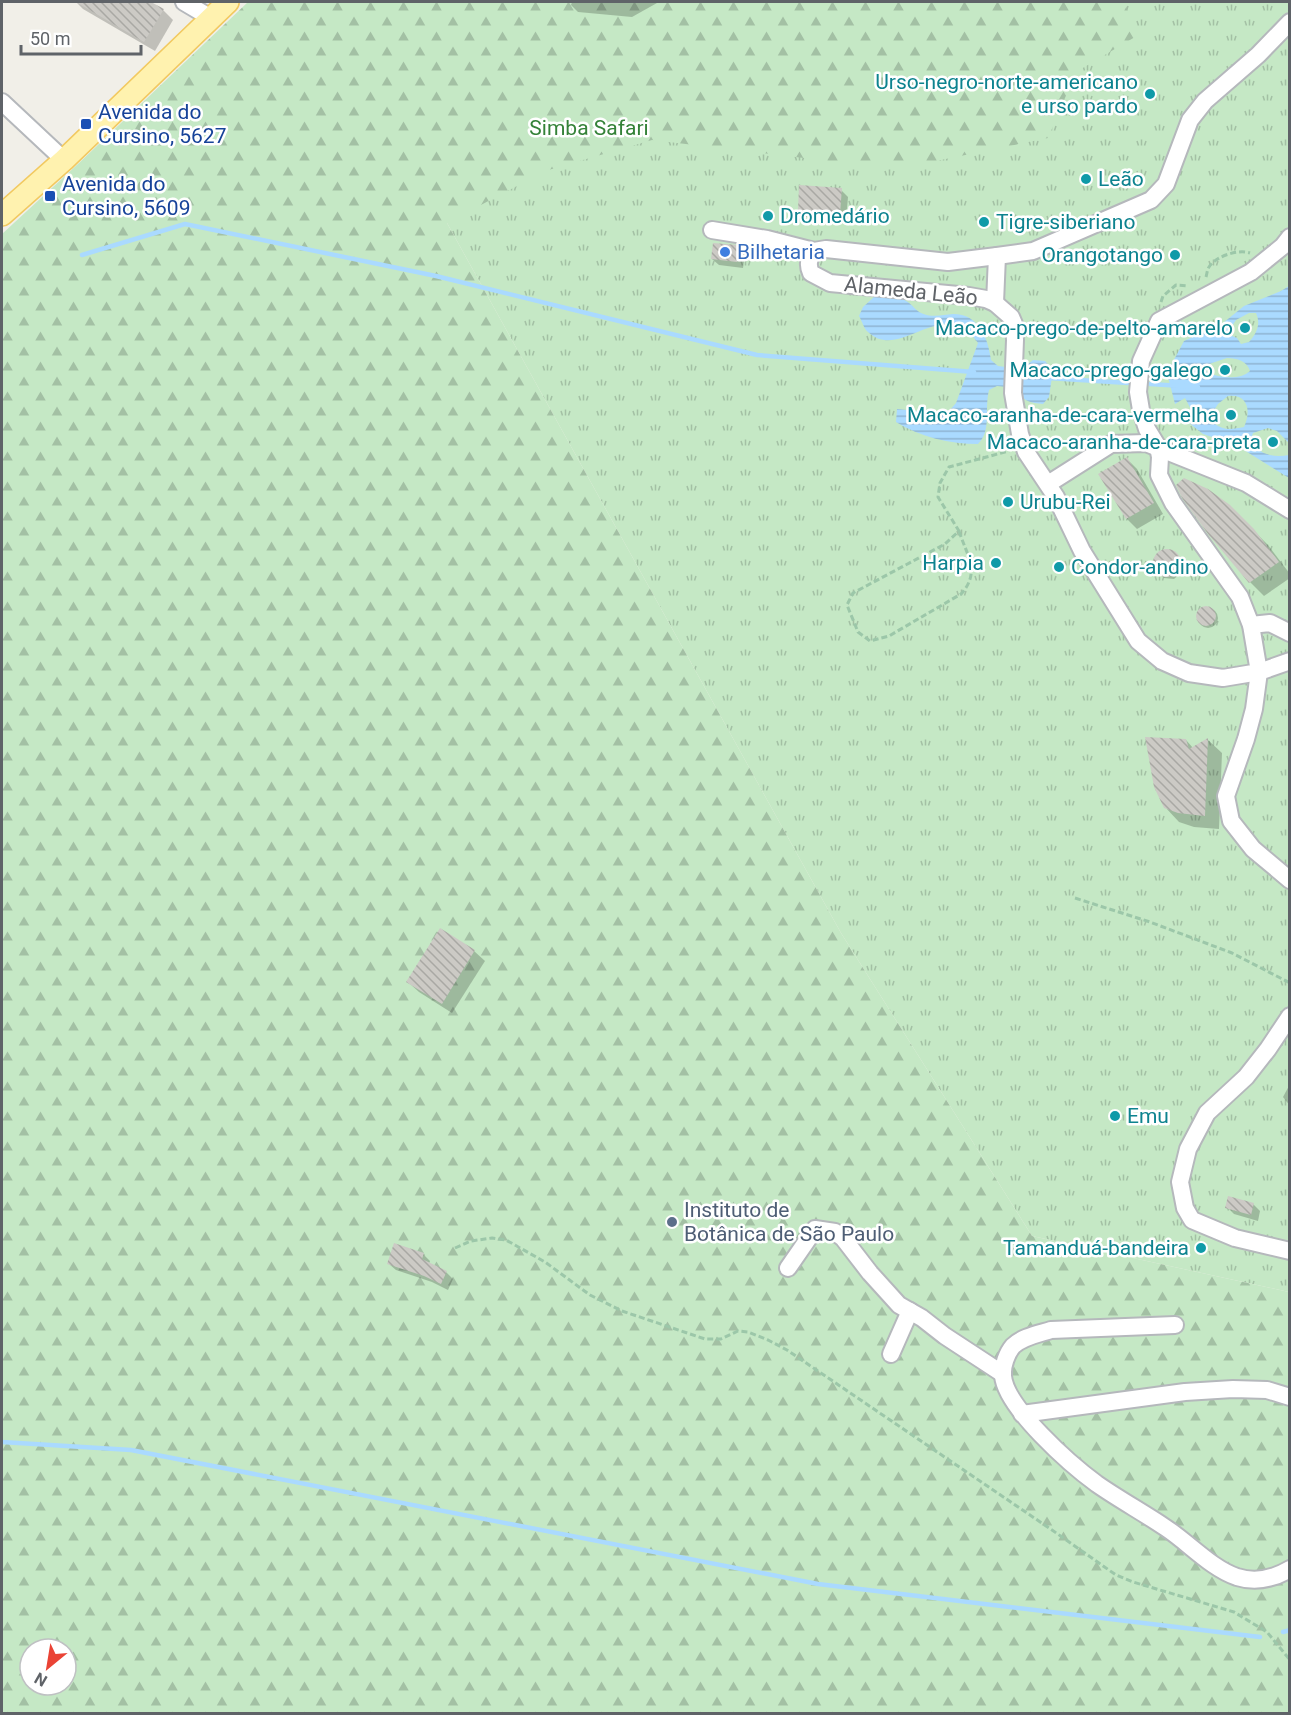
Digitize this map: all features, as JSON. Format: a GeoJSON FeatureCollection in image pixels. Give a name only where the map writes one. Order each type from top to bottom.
{"type":"FeatureCollection","features":[{"type":"Feature","properties":{"kind":"main road"},"geometry":{"type":"LineString","coordinates":[[2,215],[64,160],[228,2]]}},
{"type":"Feature","properties":{"kind":"street"},"geometry":{"type":"LineString","coordinates":[[183,2],[211,18]]}},
{"type":"Feature","properties":{"kind":"street","name":"Alameda Leão"},"geometry":{"type":"LineString","coordinates":[[712,230],[814,250],[826,249],[948,262],[1033,251],[1151,200],[1166,184],[1190,120],[1200,107],[1258,55],[1290,22]]}},
{"type":"Feature","properties":{"kind":"street"},"geometry":{"type":"LineString","coordinates":[[2,102],[64,160]]}},
{"type":"Feature","properties":{"kind":"street"},"geometry":{"type":"LineString","coordinates":[[1290,237],[1283,246],[1251,272],[1159,321],[1141,361],[1138,392],[1147,429],[1158,447],[1159,475],[1173,502],[1240,597],[1251,625],[1259,672],[1251,719],[1226,796],[1231,821],[1253,849],[1290,879]]}},
{"type":"Feature","properties":{"kind":"street","name":"Alameda Leão"},"geometry":{"type":"LineString","coordinates":[[814,250],[808,266],[811,273],[830,283],[969,296],[986,299],[1006,311],[1014,324],[1014,401],[1026,452]]}},
{"type":"Feature","properties":{"kind":"street"},"geometry":{"type":"LineString","coordinates":[[995,303],[998,256]]}},
{"type":"Feature","properties":{"kind":"street"},"geometry":{"type":"LineString","coordinates":[[1048,484],[1111,444],[1132,442],[1158,447],[1246,483],[1290,510]]}},
{"type":"Feature","properties":{"kind":"street"},"geometry":{"type":"LineString","coordinates":[[1026,452],[1056,497],[1082,551],[1138,641],[1162,661],[1189,673],[1223,678],[1259,672],[1290,662]]}},
{"type":"Feature","properties":{"kind":"street"},"geometry":{"type":"LineString","coordinates":[[1251,625],[1270,623],[1290,633]]}},
{"type":"Feature","properties":{"kind":"street"},"geometry":{"type":"LineString","coordinates":[[1290,1016],[1246,1077],[1207,1113],[1188,1149],[1180,1182],[1185,1208],[1192,1220],[1235,1238],[1290,1251]]}},
{"type":"Feature","properties":{"kind":"street"},"geometry":{"type":"LineString","coordinates":[[788,1268],[814,1229],[835,1232],[843,1238],[899,1305],[1003,1374]]}},
{"type":"Feature","properties":{"kind":"street"},"geometry":{"type":"LineString","coordinates":[[891,1354],[910,1311]]}},
{"type":"Feature","properties":{"kind":"street"},"geometry":{"type":"LineString","coordinates":[[1175,1325],[1051,1330],[1036,1334],[1014,1345],[1008,1352],[1003,1374],[1005,1383],[1022,1414],[1068,1460],[1097,1483],[1168,1529],[1219,1568],[1236,1576],[1258,1581],[1277,1576],[1290,1569]]}},
{"type":"Feature","properties":{"kind":"street"},"geometry":{"type":"LineString","coordinates":[[1022,1414],[1185,1392],[1233,1389],[1266,1390],[1290,1397]]}},
{"type":"Feature","properties":{"kind":"path"},"geometry":{"type":"LineString","coordinates":[[959,531],[945,544],[853,593],[847,605],[858,632],[870,641],[889,636],[961,594],[970,584],[973,571],[959,531],[938,498],[940,483],[949,467],[1008,452],[1026,452]]}},
{"type":"Feature","properties":{"kind":"path"},"geometry":{"type":"LineString","coordinates":[[1075,898],[1150,922],[1232,953],[1290,983]]}},
{"type":"Feature","properties":{"kind":"path"},"geometry":{"type":"LineString","coordinates":[[455,1248],[471,1241],[492,1238],[506,1240],[545,1262],[590,1295],[621,1311],[705,1339],[721,1339],[738,1331],[768,1340],[876,1410],[1116,1575],[1132,1582],[1234,1612],[1267,1632],[1290,1660]]}},
{"type":"Feature","properties":{"kind":"green space","name":"Simba Safari"},"geometry":{"type":"Polygon","coordinates":[[[248,2],[1125,2],[1135,37],[1076,72],[1048,138],[926,163],[846,163],[652,140],[545,171],[447,223],[841,933],[1032,1236],[1289,1292],[1289,1713],[2,1713],[2,234],[248,2]]]}},
{"type":"Feature","properties":{"kind":"green space","name":"Simba Safari"},"geometry":{"type":"Polygon","coordinates":[[[328,2],[1289,2],[1289,1292],[1032,1236],[841,933],[447,223],[328,2]]]}},
{"type":"Feature","properties":{"kind":"water"},"geometry":{"type":"Polygon","coordinates":[[[1289,286],[1289,443],[1277,431],[1268,428],[1253,433],[1250,442],[1268,455],[1289,455],[1289,478],[1236,445],[1203,434],[1188,422],[1194,415],[1185,398],[1175,404],[1167,373],[1184,341],[1223,323],[1244,306],[1289,286]],[[1249,313],[1236,320],[1228,332],[1241,344],[1249,342],[1257,328],[1256,313],[1249,313]],[[1227,358],[1209,364],[1206,369],[1207,373],[1218,376],[1235,377],[1250,371],[1244,362],[1234,359],[1227,358]],[[1228,396],[1218,404],[1213,412],[1215,424],[1225,429],[1244,427],[1248,410],[1244,401],[1235,396],[1228,396]]]}},
{"type":"Feature","properties":{"kind":"water"},"geometry":{"type":"Polygon","coordinates":[[[874,297],[903,299],[921,313],[929,315],[953,314],[969,318],[981,329],[991,360],[998,366],[1022,369],[1033,360],[1045,361],[1053,370],[1049,397],[1043,404],[1039,404],[1024,399],[1019,388],[997,386],[989,390],[985,432],[978,444],[936,439],[896,422],[897,409],[937,413],[950,410],[956,403],[978,343],[964,329],[950,325],[936,326],[894,340],[881,339],[867,331],[859,316],[863,307],[874,297]]]}},
{"type":"Feature","properties":{"kind":"building"},"geometry":{"type":"Polygon","coordinates":[[[76,2],[151,2],[164,9],[144,42],[76,2]]]}},
{"type":"Feature","properties":{"kind":"building"},"geometry":{"type":"Polygon","coordinates":[[[799,185],[842,188],[840,214],[798,211],[799,185]]]}},
{"type":"Feature","properties":{"kind":"building","name":"Bilhetaria"},"geometry":{"type":"Polygon","coordinates":[[[713,243],[739,245],[737,262],[711,259],[713,243]]]}},
{"type":"Feature","properties":{"kind":"building"},"geometry":{"type":"Polygon","coordinates":[[[1127,457],[1154,503],[1126,519],[1098,474],[1127,457]]]}},
{"type":"Feature","properties":{"kind":"building"},"geometry":{"type":"Polygon","coordinates":[[[1184,478],[1208,489],[1230,505],[1254,529],[1279,562],[1249,583],[1208,534],[1182,498],[1176,485],[1184,478]]]}},
{"type":"Feature","properties":{"kind":"building"},"geometry":{"type":"Polygon","coordinates":[[[1167,549],[1177,553],[1181,563],[1177,573],[1167,577],[1157,573],[1153,563],[1157,553],[1167,549]]]}},
{"type":"Feature","properties":{"kind":"building"},"geometry":{"type":"Polygon","coordinates":[[[1206,606],[1213,609],[1216,616],[1213,623],[1206,626],[1199,623],[1196,616],[1199,609],[1206,606]]]}},
{"type":"Feature","properties":{"kind":"building"},"geometry":{"type":"Polygon","coordinates":[[[1145,737],[1186,739],[1189,749],[1208,738],[1205,816],[1178,813],[1164,808],[1154,787],[1145,737]]]}},
{"type":"Feature","properties":{"kind":"building"},"geometry":{"type":"Polygon","coordinates":[[[440,928],[475,950],[442,1004],[406,982],[440,928]]]}},
{"type":"Feature","properties":{"kind":"building"},"geometry":{"type":"Polygon","coordinates":[[[1228,1196],[1254,1203],[1251,1215],[1225,1208],[1228,1196]]]}},
{"type":"Feature","properties":{"kind":"building"},"geometry":{"type":"Polygon","coordinates":[[[394,1243],[424,1253],[422,1259],[447,1271],[441,1284],[387,1264],[394,1243]]]}},
{"type":"Feature","properties":{"kind":"waterway"},"geometry":{"type":"LineString","coordinates":[[82,255],[185,224],[436,276],[757,355],[974,372]]}},
{"type":"Feature","properties":{"kind":"waterway"},"geometry":{"type":"LineString","coordinates":[[1048,378],[1128,383]]}},
{"type":"Feature","properties":{"kind":"waterway"},"geometry":{"type":"LineString","coordinates":[[1150,384],[1198,387]]}},
{"type":"Feature","properties":{"kind":"waterway"},"geometry":{"type":"LineString","coordinates":[[2,1442],[131,1450],[818,1584],[1260,1637]]}},
{"type":"Feature","properties":{"kind":"waterway"},"geometry":{"type":"LineString","coordinates":[[1283,1632],[1290,1630]]}},
{"type":"Feature","properties":{"kind":"place","name":"Urso-negro-norte-americano e urso pardo"},"geometry":{"type":"Point","coordinates":[1150,94]}},
{"type":"Feature","properties":{"kind":"place","name":"Avenida do Cursino, 5627"},"geometry":{"type":"Point","coordinates":[86,124]}},
{"type":"Feature","properties":{"kind":"place","name":"Leão"},"geometry":{"type":"Point","coordinates":[1086,179]}},
{"type":"Feature","properties":{"kind":"place","name":"Avenida do Cursino, 5609"},"geometry":{"type":"Point","coordinates":[50,196]}},
{"type":"Feature","properties":{"kind":"place","name":"Dromedário"},"geometry":{"type":"Point","coordinates":[768,216]}},
{"type":"Feature","properties":{"kind":"place","name":"Tigre-siberiano"},"geometry":{"type":"Point","coordinates":[984,222]}},
{"type":"Feature","properties":{"kind":"place","name":"Bilhetaria"},"geometry":{"type":"Point","coordinates":[725,252]}},
{"type":"Feature","properties":{"kind":"place","name":"Orangotango"},"geometry":{"type":"Point","coordinates":[1175,255]}},
{"type":"Feature","properties":{"kind":"place","name":"Macaco-prego-de-pelto-amarelo"},"geometry":{"type":"Point","coordinates":[1245,328]}},
{"type":"Feature","properties":{"kind":"place","name":"Macaco-prego-galego"},"geometry":{"type":"Point","coordinates":[1225,370]}},
{"type":"Feature","properties":{"kind":"place","name":"Macaco-aranha-de-cara-vermelha"},"geometry":{"type":"Point","coordinates":[1231,415]}},
{"type":"Feature","properties":{"kind":"place","name":"Macaco-aranha-de-cara-preta"},"geometry":{"type":"Point","coordinates":[1273,442]}},
{"type":"Feature","properties":{"kind":"place","name":"Urubu-Rei"},"geometry":{"type":"Point","coordinates":[1008,502]}},
{"type":"Feature","properties":{"kind":"place","name":"Harpia"},"geometry":{"type":"Point","coordinates":[996,563]}},
{"type":"Feature","properties":{"kind":"place","name":"Condor-andino"},"geometry":{"type":"Point","coordinates":[1059,567]}},
{"type":"Feature","properties":{"kind":"place","name":"Emu"},"geometry":{"type":"Point","coordinates":[1115,1116]}},
{"type":"Feature","properties":{"kind":"place","name":"Instituto de Botânica de São Paulo"},"geometry":{"type":"Point","coordinates":[672,1222]}},
{"type":"Feature","properties":{"kind":"place","name":"Tamanduá-bandeira"},"geometry":{"type":"Point","coordinates":[1201,1248]}}]}
